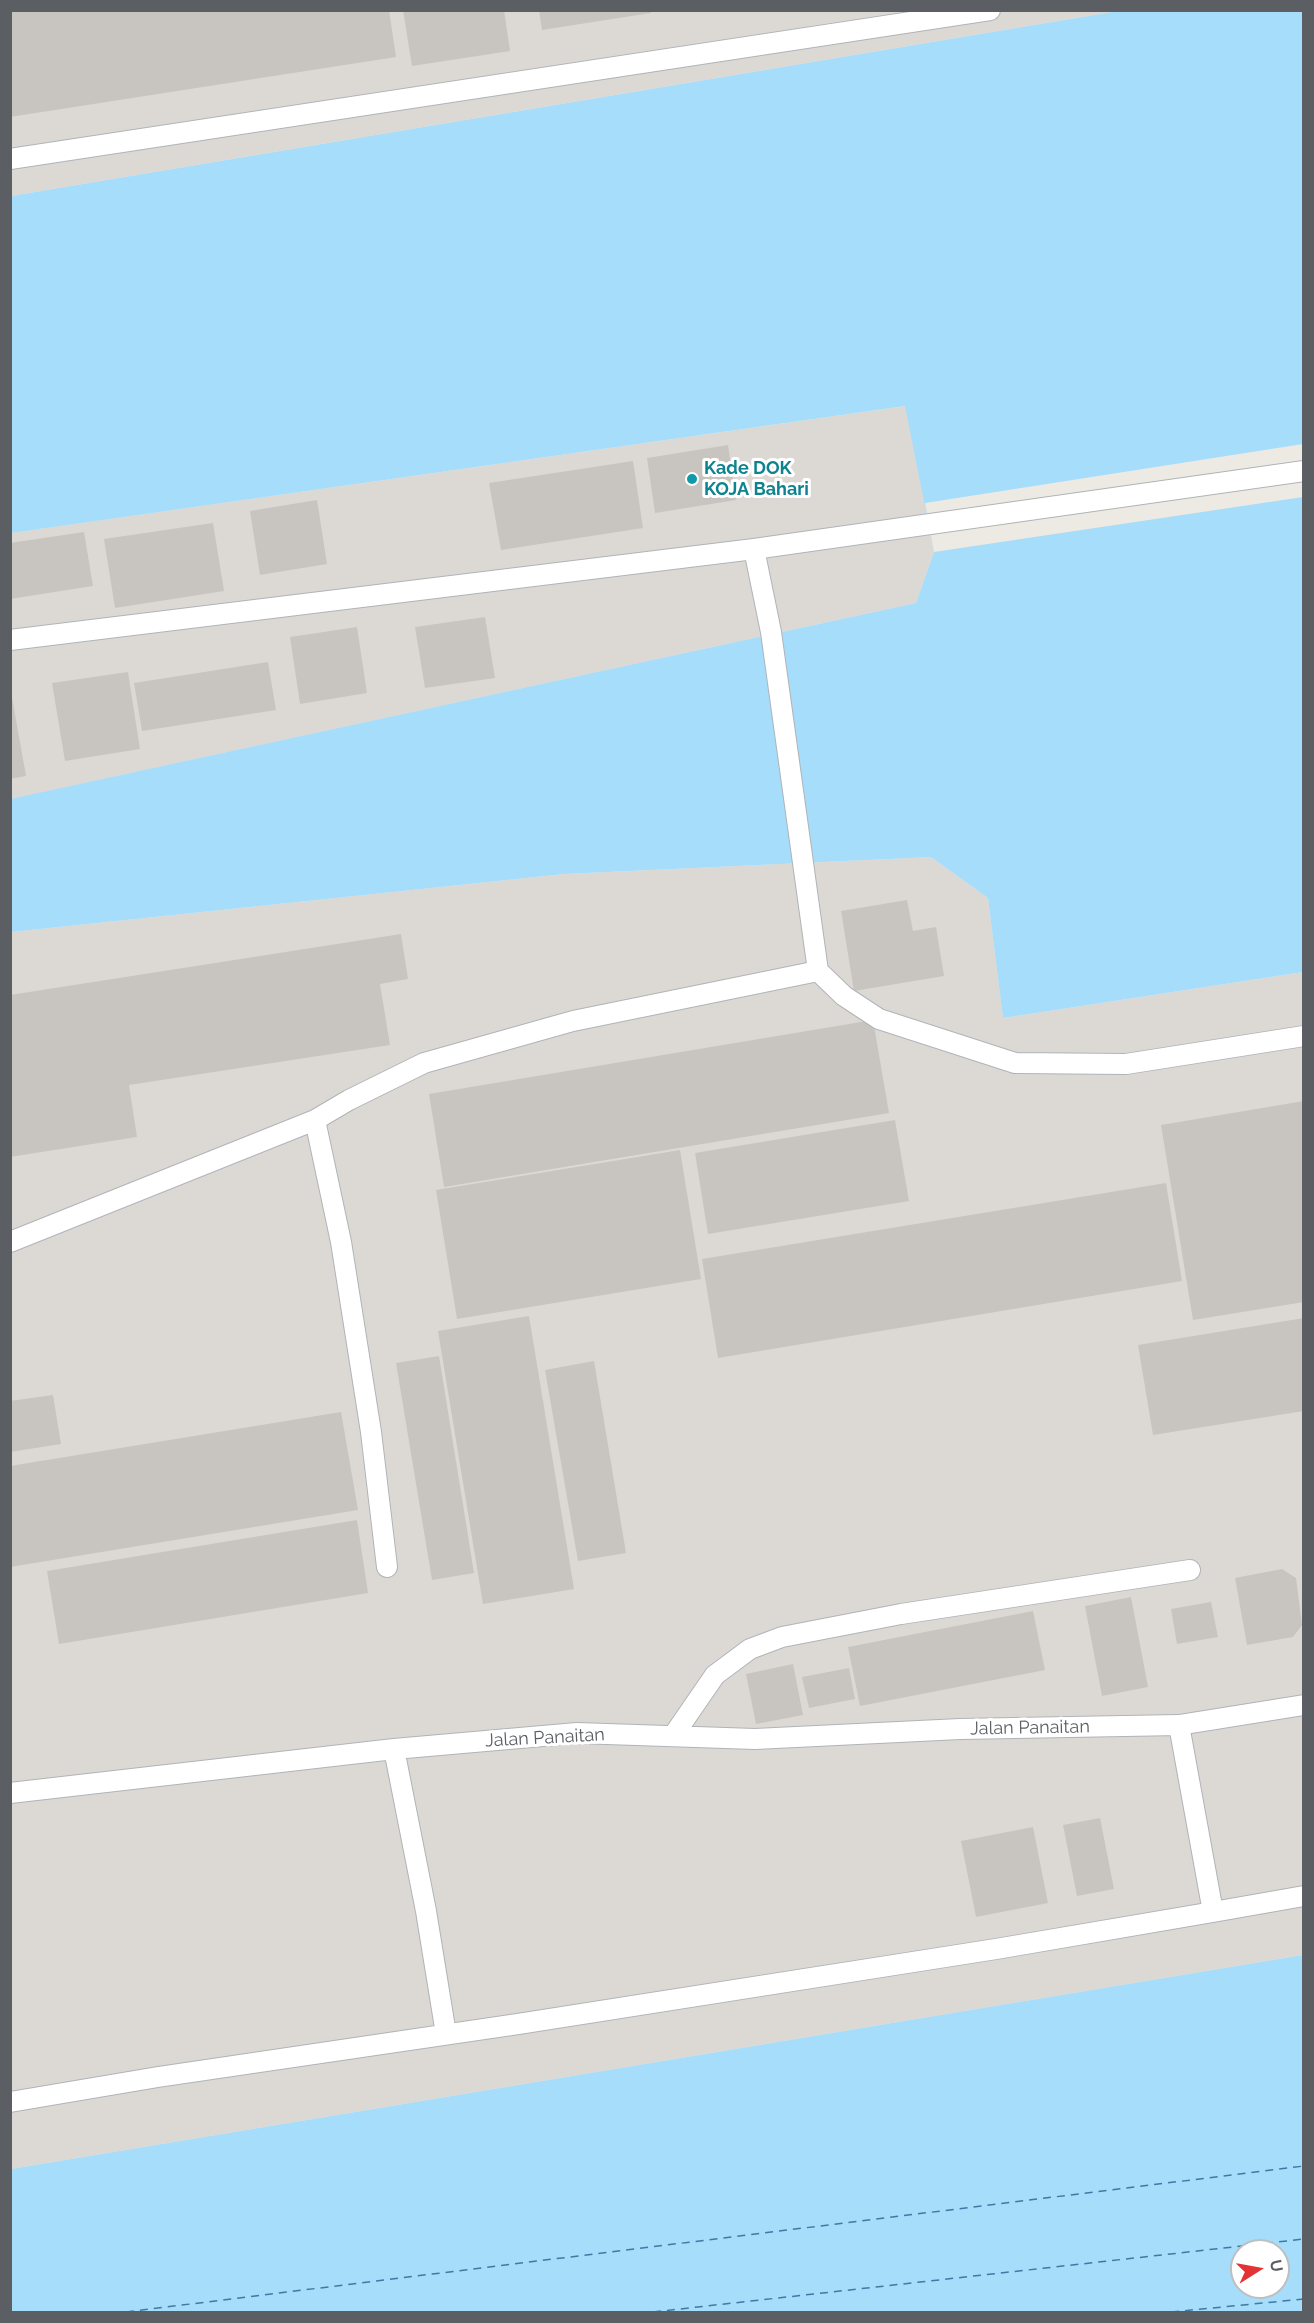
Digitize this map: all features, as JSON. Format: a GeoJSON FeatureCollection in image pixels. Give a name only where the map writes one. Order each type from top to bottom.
{"type":"FeatureCollection","features":[{"type":"Feature","properties":{"kind":"lane"},"geometry":{"type":"LineString","coordinates":[[10,159],[990,10]]}},
{"type":"Feature","properties":{"kind":"lane"},"geometry":{"type":"LineString","coordinates":[[10,640],[754,549],[1304,471]]}},
{"type":"Feature","properties":{"kind":"lane"},"geometry":{"type":"LineString","coordinates":[[754,549],[771,632],[818,971],[844,996],[879,1019],[1015,1063],[1126,1064],[1304,1035]]}},
{"type":"Feature","properties":{"kind":"lane"},"geometry":{"type":"LineString","coordinates":[[10,1242],[315,1120],[349,1100],[424,1063],[573,1021],[818,971]]}},
{"type":"Feature","properties":{"kind":"lane"},"geometry":{"type":"LineString","coordinates":[[315,1120],[342,1253],[370,1432],[387,1567]]}},
{"type":"Feature","properties":{"kind":"lane"},"geometry":{"type":"LineString","coordinates":[[673,1736],[715,1675],[750,1649],[782,1637],[901,1614],[1190,1570]]}},
{"type":"Feature","properties":{"kind":"lane","name":"Jalan Panaitan"},"geometry":{"type":"LineString","coordinates":[[10,1793],[394,1749],[578,1733],[755,1739],[960,1729],[1179,1725],[1304,1705]]}},
{"type":"Feature","properties":{"kind":"lane"},"geometry":{"type":"LineString","coordinates":[[1179,1725],[1213,1912]]}},
{"type":"Feature","properties":{"kind":"lane"},"geometry":{"type":"LineString","coordinates":[[394,1749],[426,1911],[446,2034]]}},
{"type":"Feature","properties":{"kind":"lane"},"geometry":{"type":"LineString","coordinates":[[10,2102],[996,1949],[1304,1896]]}},
{"type":"Feature","properties":{"kind":"shaded area"},"geometry":{"type":"Polygon","coordinates":[[[11,11],[1118,11],[11,196],[11,11]]]}},
{"type":"Feature","properties":{"kind":"shaded area"},"geometry":{"type":"Polygon","coordinates":[[[906,406],[934,552],[916,603],[11,799],[10,533],[906,406]]]}},
{"type":"Feature","properties":{"kind":"shaded area"},"geometry":{"type":"Polygon","coordinates":[[[931,857],[988,898],[1003,1018],[1303,972],[1303,1955],[11,2169],[11,932],[564,874],[931,857]]]}},
{"type":"Feature","properties":{"kind":"water"},"geometry":{"type":"Polygon","coordinates":[[[1118,11],[1303,11],[1303,972],[1003,1018],[988,898],[931,857],[564,874],[11,932],[10,799],[916,603],[934,552],[905,406],[11,533],[11,196],[1118,11]]]}},
{"type":"Feature","properties":{"kind":"water"},"geometry":{"type":"Polygon","coordinates":[[[1303,1955],[1303,2312],[11,2312],[11,2169],[1303,1955]]]}},
{"type":"Feature","properties":{"kind":"pier"},"geometry":{"type":"Polygon","coordinates":[[[1303,444],[1303,497],[934,552],[925,503],[1303,444]]]}},
{"type":"Feature","properties":{"kind":"building"},"geometry":{"type":"Polygon","coordinates":[[[10,10],[389,10],[396,57],[10,117],[10,10]]]}},
{"type":"Feature","properties":{"kind":"building"},"geometry":{"type":"Polygon","coordinates":[[[403,10],[504,10],[510,51],[412,66],[403,10]]]}},
{"type":"Feature","properties":{"kind":"building"},"geometry":{"type":"Polygon","coordinates":[[[539,10],[650,10],[651,13],[542,30],[539,10]]]}},
{"type":"Feature","properties":{"kind":"building","name":"Kade DOK KOJA Bahari"},"geometry":{"type":"Polygon","coordinates":[[[728,445],[736,500],[655,513],[647,458],[728,445]]]}},
{"type":"Feature","properties":{"kind":"building"},"geometry":{"type":"Polygon","coordinates":[[[633,461],[643,528],[501,550],[489,483],[633,461]]]}},
{"type":"Feature","properties":{"kind":"building"},"geometry":{"type":"Polygon","coordinates":[[[317,500],[327,564],[260,575],[250,511],[317,500]]]}},
{"type":"Feature","properties":{"kind":"building"},"geometry":{"type":"Polygon","coordinates":[[[213,523],[224,591],[115,608],[104,539],[213,523]]]}},
{"type":"Feature","properties":{"kind":"building"},"geometry":{"type":"Polygon","coordinates":[[[84,532],[93,586],[10,599],[10,543],[84,532]]]}},
{"type":"Feature","properties":{"kind":"building"},"geometry":{"type":"Polygon","coordinates":[[[485,617],[495,678],[425,688],[415,627],[485,617]]]}},
{"type":"Feature","properties":{"kind":"building"},"geometry":{"type":"Polygon","coordinates":[[[357,627],[367,693],[300,704],[290,637],[357,627]]]}},
{"type":"Feature","properties":{"kind":"building"},"geometry":{"type":"Polygon","coordinates":[[[268,662],[276,710],[142,731],[134,683],[268,662]]]}},
{"type":"Feature","properties":{"kind":"building"},"geometry":{"type":"Polygon","coordinates":[[[128,672],[140,749],[65,761],[52,683],[128,672]]]}},
{"type":"Feature","properties":{"kind":"building"},"geometry":{"type":"Polygon","coordinates":[[[10,686],[26,776],[10,779],[10,686]]]}},
{"type":"Feature","properties":{"kind":"building"},"geometry":{"type":"Polygon","coordinates":[[[907,900],[913,931],[936,927],[944,976],[854,991],[841,911],[907,900]]]}},
{"type":"Feature","properties":{"kind":"building"},"geometry":{"type":"Polygon","coordinates":[[[401,934],[408,979],[380,984],[390,1045],[129,1085],[137,1137],[10,1157],[10,995],[401,934]]]}},
{"type":"Feature","properties":{"kind":"building"},"geometry":{"type":"Polygon","coordinates":[[[873,1020],[889,1113],[444,1187],[429,1094],[873,1020]]]}},
{"type":"Feature","properties":{"kind":"building"},"geometry":{"type":"Polygon","coordinates":[[[1304,1101],[1304,1302],[1193,1320],[1161,1125],[1304,1101]]]}},
{"type":"Feature","properties":{"kind":"building"},"geometry":{"type":"Polygon","coordinates":[[[895,1120],[909,1201],[708,1234],[695,1153],[895,1120]]]}},
{"type":"Feature","properties":{"kind":"building"},"geometry":{"type":"Polygon","coordinates":[[[680,1150],[701,1279],[457,1319],[436,1190],[680,1150]]]}},
{"type":"Feature","properties":{"kind":"building"},"geometry":{"type":"Polygon","coordinates":[[[1166,1183],[1182,1281],[718,1358],[702,1259],[1166,1183]]]}},
{"type":"Feature","properties":{"kind":"building"},"geometry":{"type":"Polygon","coordinates":[[[529,1316],[574,1589],[483,1604],[438,1331],[529,1316]]]}},
{"type":"Feature","properties":{"kind":"building"},"geometry":{"type":"Polygon","coordinates":[[[1304,1318],[1304,1411],[1153,1435],[1138,1345],[1304,1318]]]}},
{"type":"Feature","properties":{"kind":"building"},"geometry":{"type":"Polygon","coordinates":[[[439,1356],[474,1573],[432,1580],[396,1363],[439,1356]]]}},
{"type":"Feature","properties":{"kind":"building"},"geometry":{"type":"Polygon","coordinates":[[[594,1361],[626,1553],[578,1561],[545,1370],[594,1361]]]}},
{"type":"Feature","properties":{"kind":"building"},"geometry":{"type":"Polygon","coordinates":[[[53,1395],[61,1444],[10,1452],[10,1401],[53,1395]]]}},
{"type":"Feature","properties":{"kind":"building"},"geometry":{"type":"Polygon","coordinates":[[[341,1412],[358,1510],[10,1567],[10,1466],[341,1412]]]}},
{"type":"Feature","properties":{"kind":"building"},"geometry":{"type":"Polygon","coordinates":[[[357,1520],[368,1593],[59,1644],[47,1571],[357,1520]]]}},
{"type":"Feature","properties":{"kind":"building"},"geometry":{"type":"Polygon","coordinates":[[[1282,1569],[1296,1578],[1302,1625],[1293,1637],[1247,1645],[1235,1578],[1282,1569]]]}},
{"type":"Feature","properties":{"kind":"building"},"geometry":{"type":"Polygon","coordinates":[[[1131,1597],[1148,1687],[1102,1696],[1085,1606],[1131,1597]]]}},
{"type":"Feature","properties":{"kind":"building"},"geometry":{"type":"Polygon","coordinates":[[[1211,1602],[1218,1637],[1177,1644],[1171,1609],[1211,1602]]]}},
{"type":"Feature","properties":{"kind":"building"},"geometry":{"type":"Polygon","coordinates":[[[1033,1611],[1045,1670],[860,1706],[848,1647],[1033,1611]]]}},
{"type":"Feature","properties":{"kind":"building"},"geometry":{"type":"Polygon","coordinates":[[[793,1664],[803,1715],[756,1724],[746,1674],[793,1664]]]}},
{"type":"Feature","properties":{"kind":"building"},"geometry":{"type":"Polygon","coordinates":[[[849,1668],[855,1699],[809,1708],[802,1677],[849,1668]]]}},
{"type":"Feature","properties":{"kind":"building"},"geometry":{"type":"Polygon","coordinates":[[[1100,1818],[1114,1889],[1077,1896],[1063,1825],[1100,1818]]]}},
{"type":"Feature","properties":{"kind":"building"},"geometry":{"type":"Polygon","coordinates":[[[1033,1827],[1048,1903],[976,1917],[961,1841],[1033,1827]]]}},
{"type":"Feature","properties":{"kind":"ferry route"},"geometry":{"type":"LineString","coordinates":[[126,2312],[1304,2166]]}},
{"type":"Feature","properties":{"kind":"ferry route"},"geometry":{"type":"LineString","coordinates":[[653,2312],[1304,2239]]}},
{"type":"Feature","properties":{"kind":"ferry route"},"geometry":{"type":"LineString","coordinates":[[1171,2312],[1304,2299]]}},
{"type":"Feature","properties":{"kind":"place","name":"Kade DOK KOJA Bahari"},"geometry":{"type":"Point","coordinates":[692,479]}}]}
